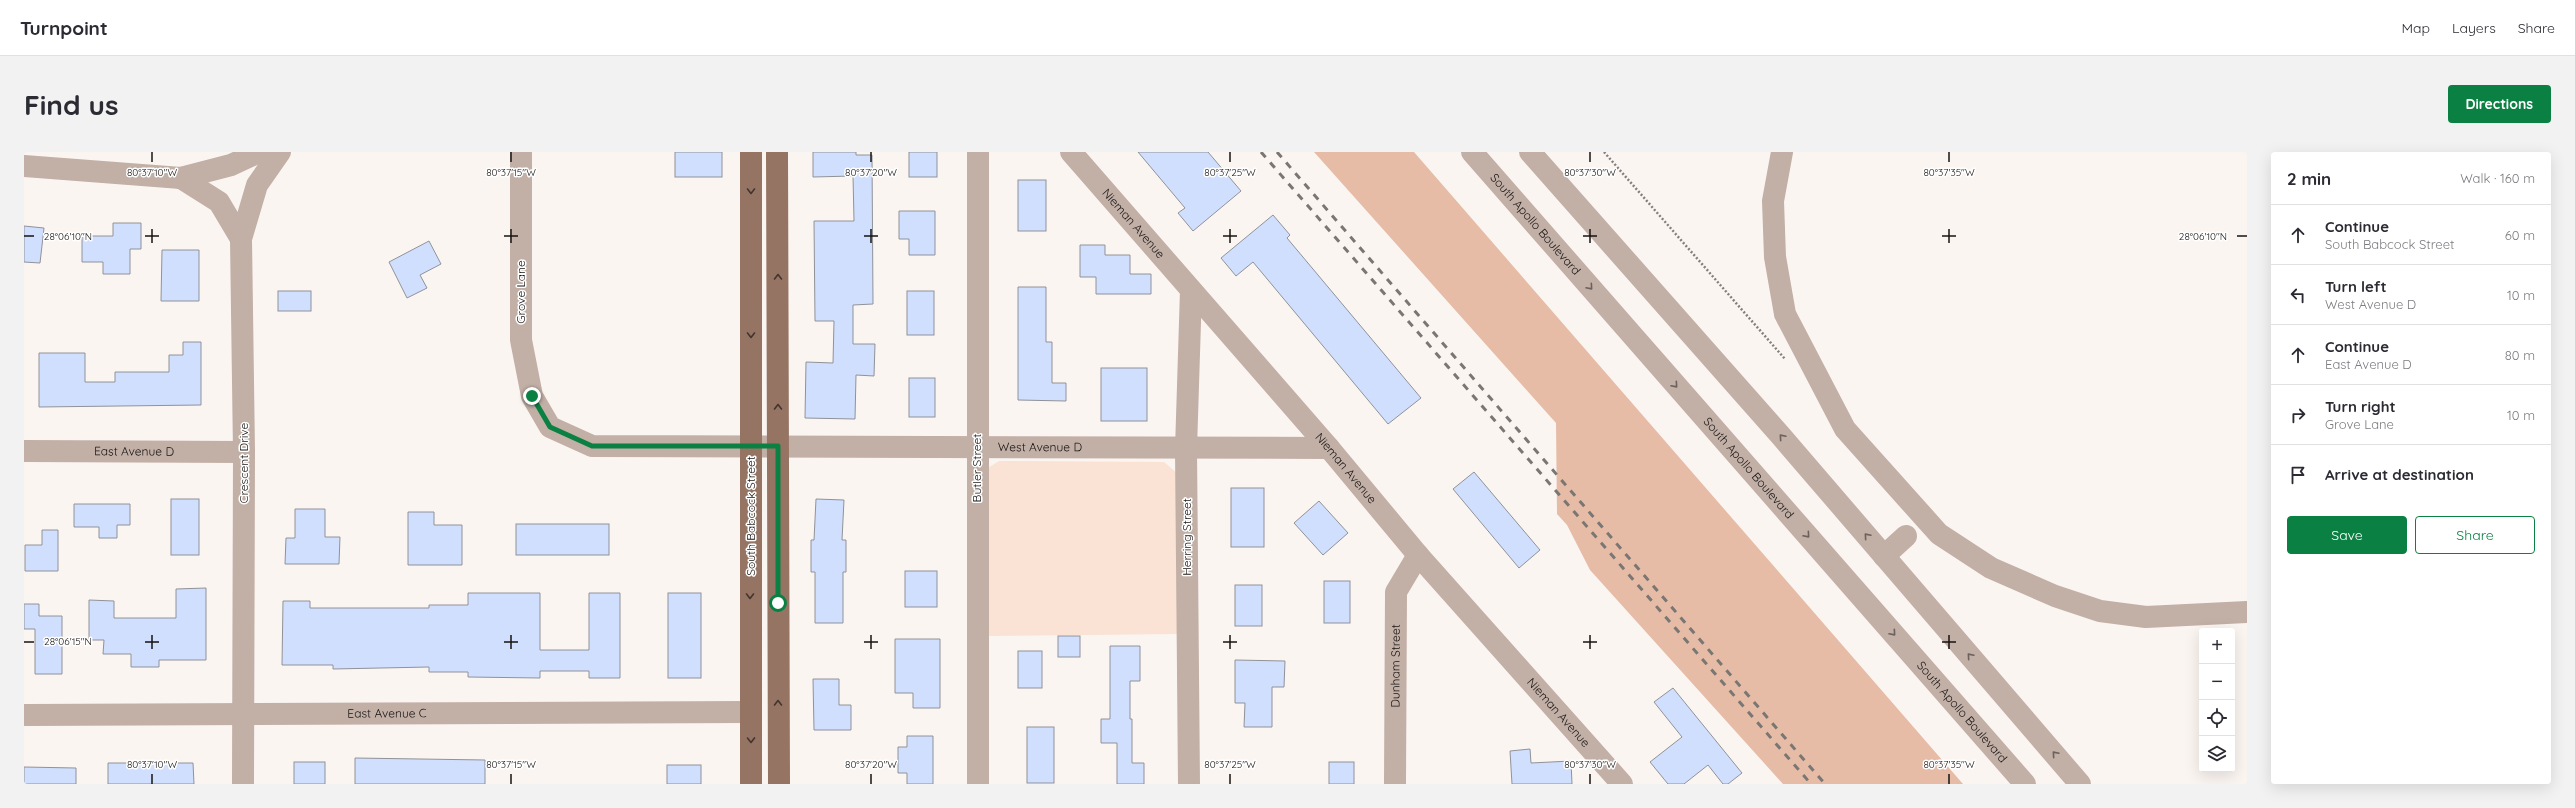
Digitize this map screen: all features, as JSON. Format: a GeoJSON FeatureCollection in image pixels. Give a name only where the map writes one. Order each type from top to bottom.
{"type":"FeatureCollection","features":[{"type":"Feature","properties":{"kind":"main road","name":"South Babcock Street"},"geometry":{"type":"LineString","coordinates":[[751,784],[752,152]]}},
{"type":"Feature","properties":{"kind":"main road"},"geometry":{"type":"LineString","coordinates":[[777,152],[779,784]]}},
{"type":"Feature","properties":{"kind":"street"},"geometry":{"type":"LineString","coordinates":[[24,166],[181,178],[232,165],[259,152]]}},
{"type":"Feature","properties":{"kind":"street","name":"Crescent Drive"},"geometry":{"type":"LineString","coordinates":[[242,784],[244,452],[241,239],[257,185],[280,152]]}},
{"type":"Feature","properties":{"kind":"street","name":"Grove Lane"},"geometry":{"type":"LineString","coordinates":[[521,152],[521,340],[532,396],[550,427],[592,446],[751,446]]}},
{"type":"Feature","properties":{"kind":"street","name":"Butler Street"},"geometry":{"type":"LineString","coordinates":[[978,152],[978,784]]}},
{"type":"Feature","properties":{"kind":"street","name":"Nieman Avenue"},"geometry":{"type":"LineString","coordinates":[[1071,152],[1329,448],[1418,555],[1622,784]]}},
{"type":"Feature","properties":{"kind":"street","name":"South Apollo Boulevard"},"geometry":{"type":"LineString","coordinates":[[1472,152],[2025,784]]}},
{"type":"Feature","properties":{"kind":"street"},"geometry":{"type":"LineString","coordinates":[[1530,152],[1884,556],[2080,784]]}},
{"type":"Feature","properties":{"kind":"street"},"geometry":{"type":"LineString","coordinates":[[1782,152],[1773,200],[1775,257],[1785,314],[1845,428],[1939,534],[1991,568],[2054,596],[2100,611],[2146,617],[2247,612]]}},
{"type":"Feature","properties":{"kind":"street"},"geometry":{"type":"LineString","coordinates":[[181,178],[219,202],[241,239]]}},
{"type":"Feature","properties":{"kind":"street","name":"Herring Street"},"geometry":{"type":"LineString","coordinates":[[1189,784],[1186,449],[1191,290]]}},
{"type":"Feature","properties":{"kind":"street","name":"West Avenue D"},"geometry":{"type":"LineString","coordinates":[[751,446],[1186,449],[1329,448]]}},
{"type":"Feature","properties":{"kind":"street","name":"East Avenue D"},"geometry":{"type":"LineString","coordinates":[[24,451],[244,452]]}},
{"type":"Feature","properties":{"kind":"street"},"geometry":{"type":"LineString","coordinates":[[1884,556],[1906,536]]}},
{"type":"Feature","properties":{"kind":"street","name":"Dunham Street"},"geometry":{"type":"LineString","coordinates":[[1394,784],[1396,592],[1418,555]]}},
{"type":"Feature","properties":{"kind":"street","name":"East Avenue C"},"geometry":{"type":"LineString","coordinates":[[24,715],[750,712]]}},
{"type":"Feature","properties":{"kind":"path"},"geometry":{"type":"LineString","coordinates":[[1604,152],[1788,362]]}},
{"type":"Feature","properties":{"kind":"shaded area"},"geometry":{"type":"Polygon","coordinates":[[[1314,152],[1414,152],[1963,784],[1783,784],[1590,570],[1567,525],[1557,514],[1556,423],[1314,152]]]}},
{"type":"Feature","properties":{"kind":"shaded area"},"geometry":{"type":"Polygon","coordinates":[[[999,461],[1164,462],[1177,473],[1177,634],[987,636],[986,469],[999,461]]]}},
{"type":"Feature","properties":{"kind":"building"},"geometry":{"type":"Polygon","coordinates":[[[675,152],[722,152],[722,177],[675,177],[675,152]]]}},
{"type":"Feature","properties":{"kind":"building"},"geometry":{"type":"Polygon","coordinates":[[[813,152],[856,152],[856,155],[872,155],[873,304],[853,305],[853,344],[875,344],[874,376],[856,375],[855,419],[805,418],[806,362],[833,363],[834,321],[815,321],[814,221],[854,221],[853,176],[813,177],[813,152]]]}},
{"type":"Feature","properties":{"kind":"building"},"geometry":{"type":"Polygon","coordinates":[[[909,152],[937,152],[937,177],[909,177],[909,152]]]}},
{"type":"Feature","properties":{"kind":"building"},"geometry":{"type":"Polygon","coordinates":[[[1138,152],[1208,152],[1241,191],[1193,231],[1178,213],[1185,208],[1138,152]]]}},
{"type":"Feature","properties":{"kind":"building"},"geometry":{"type":"Polygon","coordinates":[[[1018,180],[1046,180],[1046,231],[1018,231],[1018,180]]]}},
{"type":"Feature","properties":{"kind":"building"},"geometry":{"type":"Polygon","coordinates":[[[899,211],[935,211],[935,255],[909,255],[909,239],[899,239],[899,211]]]}},
{"type":"Feature","properties":{"kind":"building"},"geometry":{"type":"Polygon","coordinates":[[[1273,215],[1290,235],[1287,238],[1421,398],[1388,424],[1253,262],[1236,276],[1221,258],[1273,215]]]}},
{"type":"Feature","properties":{"kind":"building"},"geometry":{"type":"Polygon","coordinates":[[[113,223],[141,223],[141,249],[130,249],[130,274],[103,274],[103,262],[82,262],[82,236],[113,236],[113,223]]]}},
{"type":"Feature","properties":{"kind":"building"},"geometry":{"type":"Polygon","coordinates":[[[24,226],[44,228],[40,263],[24,262],[24,226]]]}},
{"type":"Feature","properties":{"kind":"building"},"geometry":{"type":"Polygon","coordinates":[[[429,241],[441,264],[420,275],[427,288],[407,298],[389,262],[429,241]]]}},
{"type":"Feature","properties":{"kind":"building"},"geometry":{"type":"Polygon","coordinates":[[[1080,245],[1105,245],[1105,255],[1130,255],[1130,274],[1151,274],[1151,294],[1096,294],[1096,277],[1080,277],[1080,245]]]}},
{"type":"Feature","properties":{"kind":"building"},"geometry":{"type":"Polygon","coordinates":[[[162,250],[199,250],[199,301],[161,301],[162,250]]]}},
{"type":"Feature","properties":{"kind":"building"},"geometry":{"type":"Polygon","coordinates":[[[1018,287],[1046,287],[1046,342],[1052,342],[1052,383],[1066,383],[1066,401],[1018,400],[1018,287]]]}},
{"type":"Feature","properties":{"kind":"building"},"geometry":{"type":"Polygon","coordinates":[[[278,291],[311,291],[311,311],[278,311],[278,291]]]}},
{"type":"Feature","properties":{"kind":"building"},"geometry":{"type":"Polygon","coordinates":[[[907,291],[934,291],[934,335],[907,335],[907,291]]]}},
{"type":"Feature","properties":{"kind":"building"},"geometry":{"type":"Polygon","coordinates":[[[183,342],[201,342],[201,405],[39,407],[39,353],[85,353],[85,382],[115,382],[115,372],[169,372],[169,355],[183,355],[183,342]]]}},
{"type":"Feature","properties":{"kind":"building"},"geometry":{"type":"Polygon","coordinates":[[[1101,368],[1147,368],[1147,421],[1101,421],[1101,368]]]}},
{"type":"Feature","properties":{"kind":"building"},"geometry":{"type":"Polygon","coordinates":[[[909,378],[935,378],[935,417],[909,417],[909,378]]]}},
{"type":"Feature","properties":{"kind":"building"},"geometry":{"type":"Polygon","coordinates":[[[1474,472],[1540,550],[1519,568],[1453,489],[1474,472]]]}},
{"type":"Feature","properties":{"kind":"building"},"geometry":{"type":"Polygon","coordinates":[[[1231,488],[1264,488],[1264,547],[1231,547],[1231,488]]]}},
{"type":"Feature","properties":{"kind":"building"},"geometry":{"type":"Polygon","coordinates":[[[171,499],[199,499],[199,555],[171,555],[171,499]]]}},
{"type":"Feature","properties":{"kind":"building"},"geometry":{"type":"Polygon","coordinates":[[[816,499],[844,500],[842,540],[846,540],[846,572],[843,572],[843,623],[815,623],[815,572],[811,572],[811,540],[814,540],[816,499]]]}},
{"type":"Feature","properties":{"kind":"building"},"geometry":{"type":"Polygon","coordinates":[[[1319,501],[1348,533],[1323,555],[1294,523],[1319,501]]]}},
{"type":"Feature","properties":{"kind":"building"},"geometry":{"type":"Polygon","coordinates":[[[74,504],[130,504],[130,525],[117,525],[117,538],[99,538],[99,527],[74,527],[74,504]]]}},
{"type":"Feature","properties":{"kind":"building"},"geometry":{"type":"Polygon","coordinates":[[[295,509],[325,509],[325,537],[340,537],[339,564],[285,564],[286,538],[295,538],[295,509]]]}},
{"type":"Feature","properties":{"kind":"building"},"geometry":{"type":"Polygon","coordinates":[[[408,512],[434,512],[434,525],[462,525],[462,565],[408,565],[408,512]]]}},
{"type":"Feature","properties":{"kind":"building"},"geometry":{"type":"Polygon","coordinates":[[[516,524],[609,524],[609,555],[516,555],[516,524]]]}},
{"type":"Feature","properties":{"kind":"building"},"geometry":{"type":"Polygon","coordinates":[[[42,530],[58,530],[58,571],[25,571],[25,545],[42,545],[42,530]]]}},
{"type":"Feature","properties":{"kind":"building"},"geometry":{"type":"Polygon","coordinates":[[[905,571],[937,571],[937,607],[905,607],[905,571]]]}},
{"type":"Feature","properties":{"kind":"building"},"geometry":{"type":"Polygon","coordinates":[[[1324,581],[1350,581],[1350,623],[1324,623],[1324,581]]]}},
{"type":"Feature","properties":{"kind":"building"},"geometry":{"type":"Polygon","coordinates":[[[1235,585],[1262,585],[1262,626],[1235,626],[1235,585]]]}},
{"type":"Feature","properties":{"kind":"building"},"geometry":{"type":"Polygon","coordinates":[[[206,588],[206,660],[159,660],[159,667],[131,667],[131,654],[103,654],[104,640],[89,640],[89,600],[114,601],[114,618],[176,618],[176,589],[206,588]]]}},
{"type":"Feature","properties":{"kind":"building"},"geometry":{"type":"Polygon","coordinates":[[[468,593],[540,593],[540,650],[589,650],[589,593],[620,593],[620,678],[589,678],[589,671],[540,671],[540,678],[468,677],[468,672],[429,672],[429,667],[333,669],[333,665],[282,665],[283,601],[310,601],[310,608],[429,608],[429,605],[468,605],[468,593]]]}},
{"type":"Feature","properties":{"kind":"building"},"geometry":{"type":"Polygon","coordinates":[[[668,593],[701,593],[701,678],[668,678],[668,593]]]}},
{"type":"Feature","properties":{"kind":"building"},"geometry":{"type":"Polygon","coordinates":[[[24,604],[39,604],[39,616],[62,616],[62,674],[35,674],[35,629],[24,629],[24,604]]]}},
{"type":"Feature","properties":{"kind":"building"},"geometry":{"type":"Polygon","coordinates":[[[1058,636],[1080,636],[1080,657],[1058,657],[1058,636]]]}},
{"type":"Feature","properties":{"kind":"building"},"geometry":{"type":"Polygon","coordinates":[[[895,639],[940,639],[940,708],[913,708],[913,693],[895,693],[895,639]]]}},
{"type":"Feature","properties":{"kind":"building"},"geometry":{"type":"Polygon","coordinates":[[[1110,646],[1140,646],[1140,681],[1130,681],[1130,719],[1132,719],[1132,763],[1144,763],[1144,784],[1117,784],[1117,743],[1101,743],[1101,719],[1110,719],[1110,646]]]}},
{"type":"Feature","properties":{"kind":"building"},"geometry":{"type":"Polygon","coordinates":[[[1018,651],[1042,651],[1042,688],[1018,688],[1018,651]]]}},
{"type":"Feature","properties":{"kind":"building"},"geometry":{"type":"Polygon","coordinates":[[[1235,660],[1285,661],[1284,687],[1272,687],[1272,727],[1244,727],[1245,703],[1235,703],[1235,660]]]}},
{"type":"Feature","properties":{"kind":"building"},"geometry":{"type":"Polygon","coordinates":[[[813,679],[839,679],[839,705],[851,705],[851,730],[814,730],[813,679]]]}},
{"type":"Feature","properties":{"kind":"building"},"geometry":{"type":"Polygon","coordinates":[[[1673,688],[1742,773],[1728,784],[1723,784],[1708,765],[1684,784],[1668,784],[1650,762],[1682,737],[1654,702],[1673,688]]]}},
{"type":"Feature","properties":{"kind":"building"},"geometry":{"type":"Polygon","coordinates":[[[1027,727],[1054,727],[1054,783],[1027,783],[1027,727]]]}},
{"type":"Feature","properties":{"kind":"building"},"geometry":{"type":"Polygon","coordinates":[[[907,736],[933,736],[933,784],[907,784],[907,773],[898,773],[898,747],[907,747],[907,736]]]}},
{"type":"Feature","properties":{"kind":"building"},"geometry":{"type":"Polygon","coordinates":[[[1530,749],[1531,763],[1571,761],[1572,784],[1512,784],[1510,751],[1530,749]]]}},
{"type":"Feature","properties":{"kind":"building"},"geometry":{"type":"Polygon","coordinates":[[[355,758],[485,760],[485,784],[355,784],[355,758]]]}},
{"type":"Feature","properties":{"kind":"building"},"geometry":{"type":"Polygon","coordinates":[[[294,762],[325,762],[325,784],[294,784],[294,762]]]}},
{"type":"Feature","properties":{"kind":"building"},"geometry":{"type":"Polygon","coordinates":[[[1329,762],[1354,762],[1354,784],[1329,784],[1329,762]]]}},
{"type":"Feature","properties":{"kind":"building"},"geometry":{"type":"Polygon","coordinates":[[[108,763],[193,763],[194,784],[108,784],[108,763]]]}},
{"type":"Feature","properties":{"kind":"building"},"geometry":{"type":"Polygon","coordinates":[[[667,765],[701,765],[701,784],[667,784],[667,765]]]}},
{"type":"Feature","properties":{"kind":"building"},"geometry":{"type":"Polygon","coordinates":[[[24,767],[76,768],[76,784],[24,784],[24,767]]]}},
{"type":"Feature","properties":{"kind":"railway"},"geometry":{"type":"LineString","coordinates":[[1261,152],[1811,784]]}},
{"type":"Feature","properties":{"kind":"railway"},"geometry":{"type":"LineString","coordinates":[[1277,152],[1825,784]]}},
{"type":"Feature","properties":{"kind":"route"},"geometry":{"type":"LineString","coordinates":[[532,396],[550,427],[592,446],[778,446],[778,603]]}}]}
